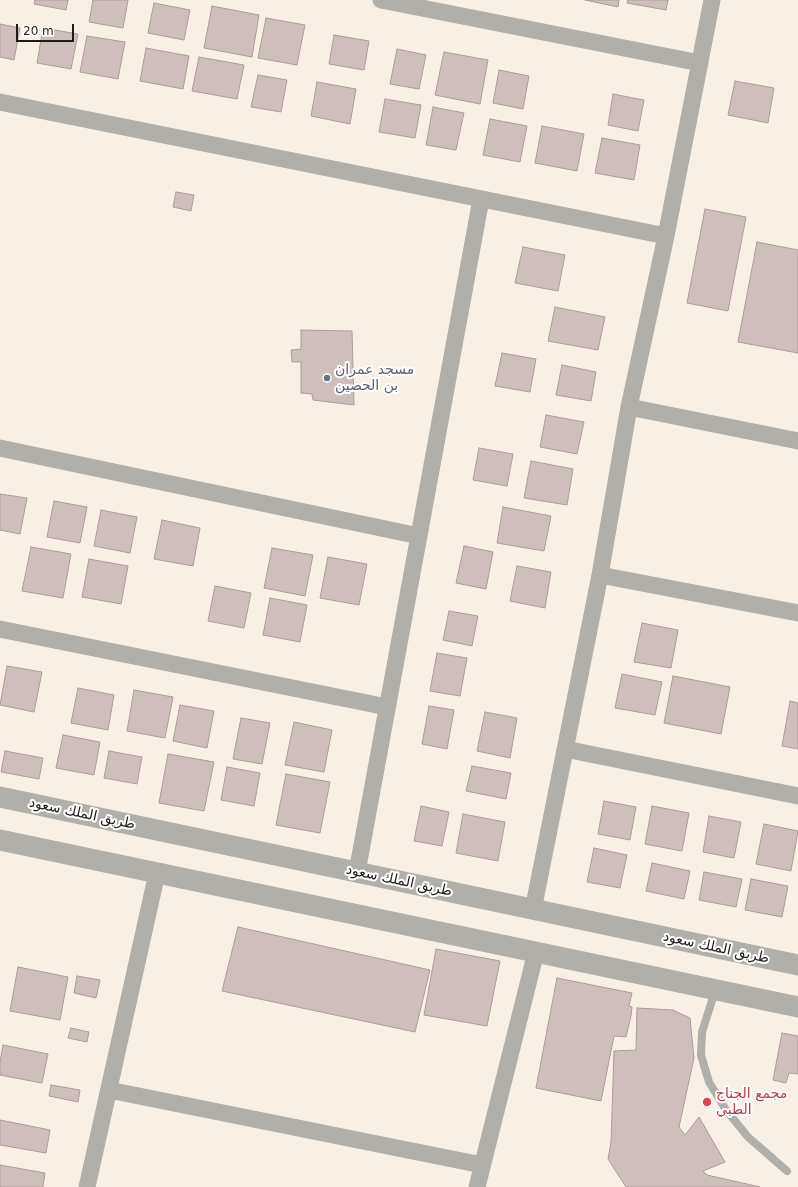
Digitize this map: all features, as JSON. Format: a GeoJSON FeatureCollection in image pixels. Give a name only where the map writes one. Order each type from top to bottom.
{"type":"FeatureCollection","features":[{"type":"Feature","properties":{"kind":"street"},"geometry":{"type":"LineString","coordinates":[[381,0],[700,63]]}},
{"type":"Feature","properties":{"kind":"street"},"geometry":{"type":"LineString","coordinates":[[533,910],[600,575],[629,407],[666,236],[712,0]]}},
{"type":"Feature","properties":{"kind":"street"},"geometry":{"type":"LineString","coordinates":[[0,102],[666,236]]}},
{"type":"Feature","properties":{"kind":"street"},"geometry":{"type":"LineString","coordinates":[[357,872],[481,199]]}},
{"type":"Feature","properties":{"kind":"street"},"geometry":{"type":"LineString","coordinates":[[629,407],[798,442]]}},
{"type":"Feature","properties":{"kind":"street"},"geometry":{"type":"LineString","coordinates":[[0,448],[419,536]]}},
{"type":"Feature","properties":{"kind":"street"},"geometry":{"type":"LineString","coordinates":[[600,575],[798,613]]}},
{"type":"Feature","properties":{"kind":"street"},"geometry":{"type":"LineString","coordinates":[[0,629],[387,707]]}},
{"type":"Feature","properties":{"kind":"street"},"geometry":{"type":"LineString","coordinates":[[565,748],[798,796]]}},
{"type":"Feature","properties":{"kind":"street","name":"طريق الملك سعود"},"geometry":{"type":"LineString","coordinates":[[0,797],[798,965]]}},
{"type":"Feature","properties":{"kind":"street"},"geometry":{"type":"LineString","coordinates":[[0,840],[715,991],[798,1007]]}},
{"type":"Feature","properties":{"kind":"street"},"geometry":{"type":"LineString","coordinates":[[87,1187],[157,873]]}},
{"type":"Feature","properties":{"kind":"street"},"geometry":{"type":"LineString","coordinates":[[477,1187],[536,952]]}},
{"type":"Feature","properties":{"kind":"street"},"geometry":{"type":"LineString","coordinates":[[109,1090],[482,1165]]}},
{"type":"Feature","properties":{"kind":"lane"},"geometry":{"type":"LineString","coordinates":[[715,991],[702,1032],[701,1055],[709,1082],[726,1110],[748,1137],[787,1171]]}},
{"type":"Feature","properties":{"kind":"building"},"geometry":{"type":"Polygon","coordinates":[[[35,0],[68,0],[66,10],[34,4],[35,0]]]}},
{"type":"Feature","properties":{"kind":"building"},"geometry":{"type":"Polygon","coordinates":[[[93,0],[128,0],[123,28],[89,22],[93,0]]]}},
{"type":"Feature","properties":{"kind":"building"},"geometry":{"type":"Polygon","coordinates":[[[585,0],[619,0],[618,7],[585,0]]]}},
{"type":"Feature","properties":{"kind":"building"},"geometry":{"type":"Polygon","coordinates":[[[628,0],[668,0],[666,10],[627,3],[628,0]]]}},
{"type":"Feature","properties":{"kind":"building"},"geometry":{"type":"Polygon","coordinates":[[[154,3],[190,10],[184,40],[148,33],[154,3]]]}},
{"type":"Feature","properties":{"kind":"building"},"geometry":{"type":"Polygon","coordinates":[[[212,6],[259,15],[252,57],[204,48],[212,6]]]}},
{"type":"Feature","properties":{"kind":"building"},"geometry":{"type":"Polygon","coordinates":[[[266,18],[305,25],[297,65],[258,58],[266,18]]]}},
{"type":"Feature","properties":{"kind":"building"},"geometry":{"type":"Polygon","coordinates":[[[0,24],[20,28],[14,60],[0,57],[0,24]]]}},
{"type":"Feature","properties":{"kind":"building"},"geometry":{"type":"Polygon","coordinates":[[[43,28],[78,34],[71,69],[37,63],[43,28]]]}},
{"type":"Feature","properties":{"kind":"building"},"geometry":{"type":"Polygon","coordinates":[[[334,35],[369,41],[364,70],[329,64],[334,35]]]}},
{"type":"Feature","properties":{"kind":"building"},"geometry":{"type":"Polygon","coordinates":[[[87,36],[125,42],[118,79],[80,72],[87,36]]]}},
{"type":"Feature","properties":{"kind":"building"},"geometry":{"type":"Polygon","coordinates":[[[146,48],[189,56],[183,89],[140,81],[146,48]]]}},
{"type":"Feature","properties":{"kind":"building"},"geometry":{"type":"Polygon","coordinates":[[[397,49],[426,55],[419,89],[390,84],[397,49]]]}},
{"type":"Feature","properties":{"kind":"building"},"geometry":{"type":"Polygon","coordinates":[[[444,52],[488,60],[480,104],[435,95],[444,52]]]}},
{"type":"Feature","properties":{"kind":"building"},"geometry":{"type":"Polygon","coordinates":[[[199,57],[244,65],[237,99],[192,91],[199,57]]]}},
{"type":"Feature","properties":{"kind":"building"},"geometry":{"type":"Polygon","coordinates":[[[499,70],[529,76],[523,109],[493,103],[499,70]]]}},
{"type":"Feature","properties":{"kind":"building"},"geometry":{"type":"Polygon","coordinates":[[[258,75],[287,80],[281,112],[251,107],[258,75]]]}},
{"type":"Feature","properties":{"kind":"building"},"geometry":{"type":"Polygon","coordinates":[[[735,81],[774,88],[768,123],[728,115],[735,81]]]}},
{"type":"Feature","properties":{"kind":"building"},"geometry":{"type":"Polygon","coordinates":[[[317,82],[356,89],[350,124],[311,116],[317,82]]]}},
{"type":"Feature","properties":{"kind":"building"},"geometry":{"type":"Polygon","coordinates":[[[613,94],[644,100],[638,131],[608,125],[613,94]]]}},
{"type":"Feature","properties":{"kind":"building"},"geometry":{"type":"Polygon","coordinates":[[[385,99],[421,105],[415,138],[379,132],[385,99]]]}},
{"type":"Feature","properties":{"kind":"building"},"geometry":{"type":"Polygon","coordinates":[[[433,107],[464,113],[456,150],[426,145],[433,107]]]}},
{"type":"Feature","properties":{"kind":"building"},"geometry":{"type":"Polygon","coordinates":[[[490,119],[527,126],[520,162],[483,155],[490,119]]]}},
{"type":"Feature","properties":{"kind":"building"},"geometry":{"type":"Polygon","coordinates":[[[542,126],[584,134],[577,171],[535,163],[542,126]]]}},
{"type":"Feature","properties":{"kind":"building"},"geometry":{"type":"Polygon","coordinates":[[[602,138],[640,145],[634,180],[595,173],[602,138]]]}},
{"type":"Feature","properties":{"kind":"building"},"geometry":{"type":"Polygon","coordinates":[[[176,192],[194,195],[191,211],[173,207],[176,192]]]}},
{"type":"Feature","properties":{"kind":"building"},"geometry":{"type":"Polygon","coordinates":[[[705,209],[746,217],[728,311],[687,303],[705,209]]]}},
{"type":"Feature","properties":{"kind":"building"},"geometry":{"type":"Polygon","coordinates":[[[757,242],[798,250],[798,353],[738,342],[757,242]]]}},
{"type":"Feature","properties":{"kind":"building"},"geometry":{"type":"Polygon","coordinates":[[[523,247],[565,255],[558,291],[515,283],[523,247]]]}},
{"type":"Feature","properties":{"kind":"building"},"geometry":{"type":"Polygon","coordinates":[[[555,307],[605,317],[598,350],[548,341],[555,307]]]}},
{"type":"Feature","properties":{"kind":"building","name":"مسجد عمران بن الحصين"},"geometry":{"type":"Polygon","coordinates":[[[301,330],[352,331],[354,405],[313,400],[312,394],[301,393],[301,362],[292,362],[291,350],[301,349],[301,330]]]}},
{"type":"Feature","properties":{"kind":"building"},"geometry":{"type":"Polygon","coordinates":[[[502,353],[536,359],[530,392],[495,386],[502,353]]]}},
{"type":"Feature","properties":{"kind":"building"},"geometry":{"type":"Polygon","coordinates":[[[562,365],[596,372],[591,401],[556,395],[562,365]]]}},
{"type":"Feature","properties":{"kind":"building"},"geometry":{"type":"Polygon","coordinates":[[[546,415],[584,422],[577,454],[540,447],[546,415]]]}},
{"type":"Feature","properties":{"kind":"building"},"geometry":{"type":"Polygon","coordinates":[[[479,448],[513,454],[507,486],[473,480],[479,448]]]}},
{"type":"Feature","properties":{"kind":"building"},"geometry":{"type":"Polygon","coordinates":[[[531,461],[573,469],[567,505],[524,498],[531,461]]]}},
{"type":"Feature","properties":{"kind":"building"},"geometry":{"type":"Polygon","coordinates":[[[0,494],[27,498],[20,534],[0,530],[0,494]]]}},
{"type":"Feature","properties":{"kind":"building"},"geometry":{"type":"Polygon","coordinates":[[[54,501],[87,507],[80,543],[47,537],[54,501]]]}},
{"type":"Feature","properties":{"kind":"building"},"geometry":{"type":"Polygon","coordinates":[[[503,507],[551,516],[544,551],[497,543],[503,507]]]}},
{"type":"Feature","properties":{"kind":"building"},"geometry":{"type":"Polygon","coordinates":[[[101,510],[137,517],[130,553],[94,546],[101,510]]]}},
{"type":"Feature","properties":{"kind":"building"},"geometry":{"type":"Polygon","coordinates":[[[162,520],[200,528],[193,566],[154,559],[162,520]]]}},
{"type":"Feature","properties":{"kind":"building"},"geometry":{"type":"Polygon","coordinates":[[[464,546],[493,552],[486,589],[456,583],[464,546]]]}},
{"type":"Feature","properties":{"kind":"building"},"geometry":{"type":"Polygon","coordinates":[[[31,547],[71,554],[63,598],[22,591],[31,547]]]}},
{"type":"Feature","properties":{"kind":"building"},"geometry":{"type":"Polygon","coordinates":[[[272,548],[313,555],[305,596],[264,588],[272,548]]]}},
{"type":"Feature","properties":{"kind":"building"},"geometry":{"type":"Polygon","coordinates":[[[328,557],[367,564],[359,605],[320,598],[328,557]]]}},
{"type":"Feature","properties":{"kind":"building"},"geometry":{"type":"Polygon","coordinates":[[[89,559],[128,566],[121,604],[82,597],[89,559]]]}},
{"type":"Feature","properties":{"kind":"building"},"geometry":{"type":"Polygon","coordinates":[[[517,566],[551,572],[545,608],[510,601],[517,566]]]}},
{"type":"Feature","properties":{"kind":"building"},"geometry":{"type":"Polygon","coordinates":[[[215,586],[251,593],[244,628],[208,621],[215,586]]]}},
{"type":"Feature","properties":{"kind":"building"},"geometry":{"type":"Polygon","coordinates":[[[270,598],[307,605],[300,642],[263,635],[270,598]]]}},
{"type":"Feature","properties":{"kind":"building"},"geometry":{"type":"Polygon","coordinates":[[[449,611],[478,616],[472,646],[443,640],[449,611]]]}},
{"type":"Feature","properties":{"kind":"building"},"geometry":{"type":"Polygon","coordinates":[[[642,623],[678,630],[671,668],[634,662],[642,623]]]}},
{"type":"Feature","properties":{"kind":"building"},"geometry":{"type":"Polygon","coordinates":[[[437,653],[467,658],[460,696],[430,691],[437,653]]]}},
{"type":"Feature","properties":{"kind":"building"},"geometry":{"type":"Polygon","coordinates":[[[7,666],[42,672],[34,712],[0,705],[7,666]]]}},
{"type":"Feature","properties":{"kind":"building"},"geometry":{"type":"Polygon","coordinates":[[[622,674],[662,682],[655,715],[615,708],[622,674]]]}},
{"type":"Feature","properties":{"kind":"building"},"geometry":{"type":"Polygon","coordinates":[[[673,676],[730,687],[721,734],[664,723],[673,676]]]}},
{"type":"Feature","properties":{"kind":"building"},"geometry":{"type":"Polygon","coordinates":[[[78,688],[114,695],[108,730],[71,723],[78,688]]]}},
{"type":"Feature","properties":{"kind":"building"},"geometry":{"type":"Polygon","coordinates":[[[134,690],[173,697],[165,738],[127,731],[134,690]]]}},
{"type":"Feature","properties":{"kind":"building"},"geometry":{"type":"Polygon","coordinates":[[[790,701],[798,703],[798,749],[782,746],[790,701]]]}},
{"type":"Feature","properties":{"kind":"building"},"geometry":{"type":"Polygon","coordinates":[[[180,705],[214,711],[207,748],[173,741],[180,705]]]}},
{"type":"Feature","properties":{"kind":"building"},"geometry":{"type":"Polygon","coordinates":[[[429,706],[454,710],[447,749],[422,744],[429,706]]]}},
{"type":"Feature","properties":{"kind":"building"},"geometry":{"type":"Polygon","coordinates":[[[485,712],[517,718],[510,758],[477,751],[485,712]]]}},
{"type":"Feature","properties":{"kind":"building"},"geometry":{"type":"Polygon","coordinates":[[[241,718],[270,723],[262,764],[233,759],[241,718]]]}},
{"type":"Feature","properties":{"kind":"building"},"geometry":{"type":"Polygon","coordinates":[[[294,722],[332,730],[324,772],[285,765],[294,722]]]}},
{"type":"Feature","properties":{"kind":"building"},"geometry":{"type":"Polygon","coordinates":[[[63,735],[100,742],[94,775],[56,768],[63,735]]]}},
{"type":"Feature","properties":{"kind":"building"},"geometry":{"type":"Polygon","coordinates":[[[5,751],[43,758],[39,779],[1,772],[5,751]]]}},
{"type":"Feature","properties":{"kind":"building"},"geometry":{"type":"Polygon","coordinates":[[[109,751],[142,757],[137,784],[104,778],[109,751]]]}},
{"type":"Feature","properties":{"kind":"building"},"geometry":{"type":"Polygon","coordinates":[[[168,754],[214,762],[204,811],[159,803],[168,754]]]}},
{"type":"Feature","properties":{"kind":"building"},"geometry":{"type":"Polygon","coordinates":[[[472,766],[511,773],[506,799],[466,791],[472,766]]]}},
{"type":"Feature","properties":{"kind":"building"},"geometry":{"type":"Polygon","coordinates":[[[227,767],[260,773],[254,806],[221,800],[227,767]]]}},
{"type":"Feature","properties":{"kind":"building"},"geometry":{"type":"Polygon","coordinates":[[[286,774],[330,782],[320,833],[276,825],[286,774]]]}},
{"type":"Feature","properties":{"kind":"building"},"geometry":{"type":"Polygon","coordinates":[[[604,801],[636,807],[630,840],[598,834],[604,801]]]}},
{"type":"Feature","properties":{"kind":"building"},"geometry":{"type":"Polygon","coordinates":[[[421,806],[449,812],[442,846],[414,841],[421,806]]]}},
{"type":"Feature","properties":{"kind":"building"},"geometry":{"type":"Polygon","coordinates":[[[652,806],[689,813],[682,851],[645,844],[652,806]]]}},
{"type":"Feature","properties":{"kind":"building"},"geometry":{"type":"Polygon","coordinates":[[[463,814],[505,822],[498,861],[456,853],[463,814]]]}},
{"type":"Feature","properties":{"kind":"building"},"geometry":{"type":"Polygon","coordinates":[[[709,816],[741,822],[734,858],[703,852],[709,816]]]}},
{"type":"Feature","properties":{"kind":"building"},"geometry":{"type":"Polygon","coordinates":[[[764,824],[798,831],[791,871],[756,864],[764,824]]]}},
{"type":"Feature","properties":{"kind":"building"},"geometry":{"type":"Polygon","coordinates":[[[594,848],[627,855],[620,888],[587,882],[594,848]]]}},
{"type":"Feature","properties":{"kind":"building"},"geometry":{"type":"Polygon","coordinates":[[[652,863],[690,871],[684,899],[646,891],[652,863]]]}},
{"type":"Feature","properties":{"kind":"building"},"geometry":{"type":"Polygon","coordinates":[[[704,872],[742,879],[736,907],[699,900],[704,872]]]}},
{"type":"Feature","properties":{"kind":"building"},"geometry":{"type":"Polygon","coordinates":[[[751,879],[788,886],[782,917],[745,910],[751,879]]]}},
{"type":"Feature","properties":{"kind":"building"},"geometry":{"type":"Polygon","coordinates":[[[238,927],[430,970],[415,1032],[222,991],[238,927]]]}},
{"type":"Feature","properties":{"kind":"building"},"geometry":{"type":"Polygon","coordinates":[[[436,949],[500,961],[487,1026],[424,1015],[436,949]]]}},
{"type":"Feature","properties":{"kind":"building"},"geometry":{"type":"Polygon","coordinates":[[[18,967],[68,977],[60,1020],[10,1011],[18,967]]]}},
{"type":"Feature","properties":{"kind":"building"},"geometry":{"type":"Polygon","coordinates":[[[77,976],[100,980],[96,998],[74,993],[77,976]]]}},
{"type":"Feature","properties":{"kind":"building"},"geometry":{"type":"Polygon","coordinates":[[[557,978],[632,993],[629,1006],[632,1007],[631,1016],[626,1037],[614,1036],[601,1101],[536,1088],[557,978]]]}},
{"type":"Feature","properties":{"kind":"building"},"geometry":{"type":"Polygon","coordinates":[[[637,1008],[673,1010],[690,1018],[694,1058],[679,1127],[685,1135],[699,1117],[725,1162],[703,1171],[707,1175],[760,1187],[626,1187],[608,1159],[611,1142],[614,1051],[636,1050],[637,1008]]]}},
{"type":"Feature","properties":{"kind":"building"},"geometry":{"type":"Polygon","coordinates":[[[71,1028],[89,1032],[87,1042],[68,1038],[71,1028]]]}},
{"type":"Feature","properties":{"kind":"building"},"geometry":{"type":"Polygon","coordinates":[[[782,1033],[798,1036],[798,1074],[789,1073],[786,1083],[773,1080],[782,1033]]]}},
{"type":"Feature","properties":{"kind":"building"},"geometry":{"type":"Polygon","coordinates":[[[3,1045],[48,1054],[42,1083],[0,1075],[0,1062],[3,1045]]]}},
{"type":"Feature","properties":{"kind":"building"},"geometry":{"type":"Polygon","coordinates":[[[51,1085],[80,1090],[78,1102],[49,1096],[51,1085]]]}},
{"type":"Feature","properties":{"kind":"building"},"geometry":{"type":"Polygon","coordinates":[[[0,1120],[50,1130],[46,1153],[0,1145],[0,1120]]]}},
{"type":"Feature","properties":{"kind":"building"},"geometry":{"type":"Polygon","coordinates":[[[0,1165],[45,1173],[43,1187],[0,1187],[0,1165]]]}},
{"type":"Feature","properties":{"kind":"place","name":"مسجد عمران بن الحصين"},"geometry":{"type":"Point","coordinates":[327,378]}},
{"type":"Feature","properties":{"kind":"place","name":"مجمع الجناح الطبي"},"geometry":{"type":"Point","coordinates":[707,1102]}}]}
